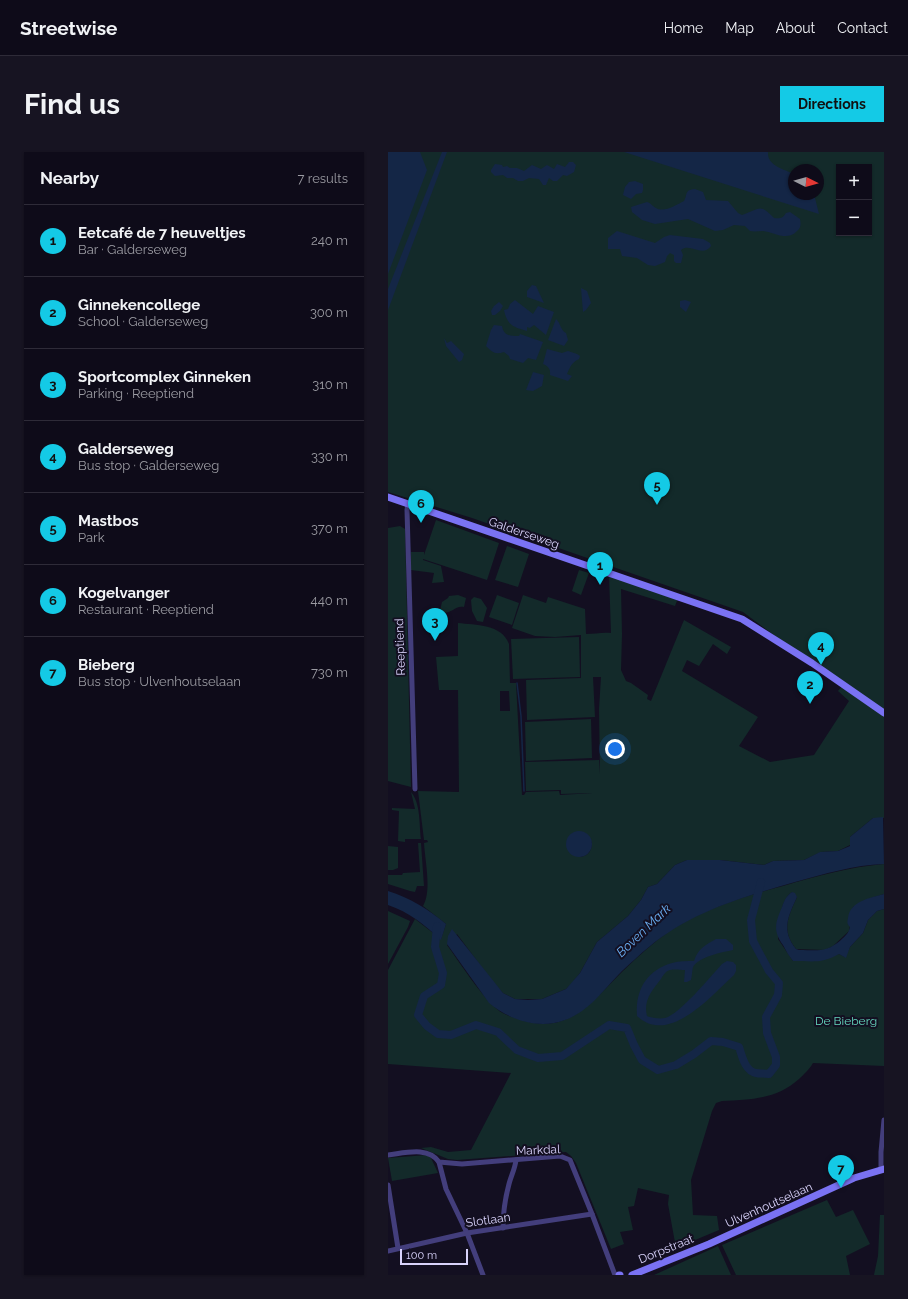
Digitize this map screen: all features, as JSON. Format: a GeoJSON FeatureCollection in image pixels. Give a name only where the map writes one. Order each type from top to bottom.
{"type":"FeatureCollection","features":[{"type":"Feature","properties":{"kind":"street","name":"Galderseweg"},"geometry":{"type":"LineString","coordinates":[[388,497],[742,619],[812,663],[884,712]]}},
{"type":"Feature","properties":{"kind":"street","name":"Reeptiend"},"geometry":{"type":"LineString","coordinates":[[408,504],[415,789]]}},
{"type":"Feature","properties":{"kind":"street"},"geometry":{"type":"LineString","coordinates":[[882,1169],[884,1120]]}},
{"type":"Feature","properties":{"kind":"street","name":"Markdal"},"geometry":{"type":"LineString","coordinates":[[388,1155],[418,1152],[428,1153],[436,1157],[439,1162],[462,1164],[560,1156],[570,1160],[615,1275]]}},
{"type":"Feature","properties":{"kind":"street"},"geometry":{"type":"LineString","coordinates":[[503,1228],[504,1208],[510,1183],[516,1167],[516,1160]]}},
{"type":"Feature","properties":{"kind":"street"},"geometry":{"type":"LineString","coordinates":[[439,1162],[446,1189],[467,1233],[483,1275]]}},
{"type":"Feature","properties":{"kind":"street","name":"Ulvenhoutselaan"},"geometry":{"type":"LineString","coordinates":[[708,1244],[854,1178],[882,1169]]}},
{"type":"Feature","properties":{"kind":"street"},"geometry":{"type":"LineString","coordinates":[[388,1185],[398,1248]]}},
{"type":"Feature","properties":{"kind":"street","name":"Slotlaan"},"geometry":{"type":"LineString","coordinates":[[388,1251],[467,1233],[592,1214]]}},
{"type":"Feature","properties":{"kind":"street","name":"Dorpstraat"},"geometry":{"type":"LineString","coordinates":[[632,1275],[708,1244]]}},
{"type":"Feature","properties":{"kind":"green space","name":"De Bieberg"},"geometry":{"type":"Polygon","coordinates":[[[388,152],[884,152],[884,818],[873,818],[850,837],[850,845],[838,851],[821,852],[804,860],[773,861],[764,865],[720,860],[687,860],[675,865],[657,884],[648,887],[641,900],[628,916],[597,942],[580,973],[572,983],[566,989],[542,999],[515,999],[503,993],[492,981],[457,934],[447,945],[481,992],[499,1011],[519,1019],[536,1023],[552,1023],[565,1020],[578,1013],[601,994],[652,944],[671,930],[698,915],[754,894],[833,872],[884,864],[884,894],[868,899],[853,907],[849,931],[833,946],[825,950],[796,949],[791,942],[787,929],[789,917],[797,897],[792,892],[782,907],[778,939],[793,961],[839,954],[845,957],[850,947],[863,933],[868,920],[877,911],[884,909],[884,1066],[813,1063],[799,1079],[782,1091],[753,1099],[722,1101],[716,1103],[712,1111],[691,1180],[693,1215],[717,1216],[719,1230],[676,1248],[668,1204],[669,1195],[638,1188],[634,1206],[628,1207],[633,1230],[620,1232],[624,1244],[611,1249],[576,1163],[566,1152],[457,1160],[448,1159],[421,1148],[431,1147],[448,1152],[471,1150],[511,1073],[388,1064],[388,970],[415,919],[441,939],[446,924],[423,906],[426,900],[428,884],[424,843],[428,842],[427,840],[424,840],[418,791],[459,792],[458,690],[439,690],[436,657],[458,656],[458,623],[480,625],[494,629],[505,637],[509,644],[510,683],[516,683],[522,795],[526,792],[559,791],[560,795],[593,793],[561,794],[561,790],[526,791],[525,762],[599,760],[600,774],[599,709],[601,677],[593,677],[595,717],[527,720],[526,680],[581,678],[581,635],[555,637],[535,636],[512,628],[523,595],[546,603],[548,597],[585,609],[586,634],[611,633],[609,575],[678,598],[675,606],[621,589],[621,670],[626,681],[648,695],[647,699],[651,701],[684,620],[731,647],[727,654],[713,644],[699,666],[687,660],[682,671],[758,717],[739,746],[770,762],[814,755],[849,701],[838,691],[842,686],[743,612],[472,518],[388,492],[388,152]],[[500,691],[500,711],[510,711],[509,691],[500,691]],[[576,832],[568,839],[581,857],[591,850],[592,842],[576,832]]]}},
{"type":"Feature","properties":{"kind":"green space"},"geometry":{"type":"Polygon","coordinates":[[[436,520],[499,543],[487,580],[423,559],[441,566],[444,582],[432,583],[434,573],[411,570],[411,552],[424,552],[424,555],[436,520]]]}},
{"type":"Feature","properties":{"kind":"green space"},"geometry":{"type":"Polygon","coordinates":[[[400,526],[405,529],[411,787],[388,781],[388,528],[400,526]]]}},
{"type":"Feature","properties":{"kind":"green space"},"geometry":{"type":"Polygon","coordinates":[[[507,546],[529,554],[518,587],[495,580],[507,546]]]}},
{"type":"Feature","properties":{"kind":"green space"},"geometry":{"type":"Polygon","coordinates":[[[579,570],[589,573],[581,595],[572,591],[579,570]]]}},
{"type":"Feature","properties":{"kind":"green space"},"geometry":{"type":"Polygon","coordinates":[[[458,595],[466,598],[464,607],[458,607],[442,613],[443,619],[438,619],[442,602],[449,596],[458,595]]]}},
{"type":"Feature","properties":{"kind":"green space"},"geometry":{"type":"Polygon","coordinates":[[[497,595],[519,603],[512,625],[489,617],[497,595]]]}},
{"type":"Feature","properties":{"kind":"green space"},"geometry":{"type":"Polygon","coordinates":[[[474,597],[481,599],[487,608],[483,622],[477,621],[472,611],[471,600],[474,597]]]}},
{"type":"Feature","properties":{"kind":"green space"},"geometry":{"type":"Polygon","coordinates":[[[579,637],[580,677],[513,679],[511,639],[579,637]]]}},
{"type":"Feature","properties":{"kind":"green space"},"geometry":{"type":"Polygon","coordinates":[[[591,719],[592,758],[526,761],[525,722],[591,719]]]}},
{"type":"Feature","properties":{"kind":"green space"},"geometry":{"type":"Polygon","coordinates":[[[411,792],[418,808],[421,839],[405,839],[405,842],[398,841],[399,811],[392,810],[392,808],[415,809],[411,792]]]}},
{"type":"Feature","properties":{"kind":"green space"},"geometry":{"type":"Polygon","coordinates":[[[418,843],[421,843],[424,886],[417,886],[415,892],[388,884],[388,875],[402,875],[403,873],[420,872],[418,843]]]}},
{"type":"Feature","properties":{"kind":"green space"},"geometry":{"type":"Polygon","coordinates":[[[388,846],[398,847],[398,868],[393,870],[388,870],[388,846]]]}},
{"type":"Feature","properties":{"kind":"green space"},"geometry":{"type":"Polygon","coordinates":[[[388,911],[410,921],[388,964],[388,911]]]}},
{"type":"Feature","properties":{"kind":"green space"},"geometry":{"type":"Polygon","coordinates":[[[427,1155],[431,1158],[438,1173],[392,1181],[388,1158],[427,1155]]]}},
{"type":"Feature","properties":{"kind":"green space"},"geometry":{"type":"Polygon","coordinates":[[[827,1200],[836,1217],[853,1210],[870,1244],[846,1256],[850,1275],[736,1275],[722,1245],[827,1200]]]}},
{"type":"Feature","properties":{"kind":"green space"},"geometry":{"type":"Polygon","coordinates":[[[880,1215],[884,1215],[884,1275],[874,1275],[878,1256],[880,1215]]]}},
{"type":"Feature","properties":{"kind":"green space"},"geometry":{"type":"Polygon","coordinates":[[[718,1246],[731,1275],[654,1275],[718,1246]]]}},
{"type":"Feature","properties":{"kind":"water"},"geometry":{"type":"Polygon","coordinates":[[[388,152],[420,152],[427,170],[388,274],[388,152]]]}},
{"type":"Feature","properties":{"kind":"water"},"geometry":{"type":"Polygon","coordinates":[[[442,152],[447,152],[388,310],[388,289],[442,152]]]}},
{"type":"Feature","properties":{"kind":"water"},"geometry":{"type":"Polygon","coordinates":[[[624,152],[768,152],[768,157],[773,164],[788,172],[788,200],[816,200],[819,214],[624,152]]]}},
{"type":"Feature","properties":{"kind":"water"},"geometry":{"type":"Polygon","coordinates":[[[569,162],[573,162],[576,165],[574,172],[567,176],[563,175],[557,181],[553,181],[549,178],[546,185],[543,185],[539,179],[529,178],[523,181],[518,181],[513,178],[507,178],[503,175],[495,176],[491,172],[495,164],[502,165],[503,167],[507,166],[510,168],[517,168],[524,171],[532,165],[541,169],[547,165],[554,169],[557,164],[565,167],[569,162]]]}},
{"type":"Feature","properties":{"kind":"water"},"geometry":{"type":"Polygon","coordinates":[[[635,181],[643,184],[642,193],[636,194],[631,199],[623,195],[625,187],[629,182],[635,181]]]}},
{"type":"Feature","properties":{"kind":"water"},"geometry":{"type":"Polygon","coordinates":[[[695,189],[703,192],[706,200],[728,201],[738,213],[742,215],[756,209],[762,209],[766,210],[774,218],[781,218],[786,213],[790,212],[800,219],[800,227],[789,236],[780,236],[763,231],[750,231],[745,226],[734,225],[723,230],[715,231],[688,219],[655,224],[642,220],[632,212],[631,207],[647,202],[659,209],[663,210],[670,208],[684,201],[688,191],[695,189]]]}},
{"type":"Feature","properties":{"kind":"water"},"geometry":{"type":"Polygon","coordinates":[[[617,231],[655,243],[670,235],[703,239],[710,243],[711,246],[704,251],[688,248],[681,250],[683,255],[681,263],[676,263],[674,261],[674,255],[670,253],[665,262],[655,266],[648,265],[637,258],[622,256],[620,249],[608,249],[608,238],[617,231]]]}},
{"type":"Feature","properties":{"kind":"water"},"geometry":{"type":"Polygon","coordinates":[[[532,285],[536,286],[544,303],[527,297],[527,291],[532,285]]]}},
{"type":"Feature","properties":{"kind":"water"},"geometry":{"type":"Polygon","coordinates":[[[581,288],[587,291],[591,303],[583,312],[581,288]]]}},
{"type":"Feature","properties":{"kind":"water"},"geometry":{"type":"Polygon","coordinates":[[[515,300],[533,314],[538,306],[554,312],[546,335],[534,325],[530,328],[527,327],[527,331],[511,325],[505,315],[504,310],[508,309],[510,304],[515,300]]]}},
{"type":"Feature","properties":{"kind":"water"},"geometry":{"type":"Polygon","coordinates":[[[685,300],[691,302],[686,312],[680,307],[680,301],[685,300]]]}},
{"type":"Feature","properties":{"kind":"water"},"geometry":{"type":"Polygon","coordinates":[[[499,302],[503,306],[500,311],[495,315],[492,315],[491,311],[499,302]]]}},
{"type":"Feature","properties":{"kind":"water"},"geometry":{"type":"Polygon","coordinates":[[[556,319],[566,333],[568,340],[564,346],[548,340],[556,319]]]}},
{"type":"Feature","properties":{"kind":"water"},"geometry":{"type":"Polygon","coordinates":[[[494,325],[502,326],[504,332],[508,335],[519,336],[520,334],[543,342],[536,360],[528,358],[523,363],[510,359],[504,352],[496,353],[490,350],[486,346],[494,325]]]}},
{"type":"Feature","properties":{"kind":"water"},"geometry":{"type":"Polygon","coordinates":[[[444,338],[447,343],[451,341],[464,354],[462,360],[459,362],[446,346],[444,338]]]}},
{"type":"Feature","properties":{"kind":"water"},"geometry":{"type":"Polygon","coordinates":[[[547,349],[562,353],[568,351],[580,356],[569,369],[567,374],[572,376],[568,381],[550,375],[549,368],[543,364],[547,349]]]}},
{"type":"Feature","properties":{"kind":"water"},"geometry":{"type":"Polygon","coordinates":[[[533,372],[544,375],[542,386],[533,391],[526,390],[533,372]]]}},
{"type":"Feature","properties":{"kind":"water","name":"Boven Mark"},"geometry":{"type":"Polygon","coordinates":[[[883,817],[884,864],[850,868],[806,879],[737,900],[700,915],[682,924],[649,947],[622,971],[596,999],[582,1011],[565,1020],[555,1023],[545,1024],[525,1022],[497,1009],[489,1003],[447,944],[448,936],[452,929],[503,993],[515,999],[542,999],[566,989],[580,973],[597,942],[628,916],[641,900],[648,887],[657,884],[675,865],[687,860],[720,860],[764,865],[773,861],[804,860],[820,852],[838,851],[850,846],[850,837],[873,818],[883,817]]]}},
{"type":"Feature","properties":{"kind":"water"},"geometry":{"type":"Polygon","coordinates":[[[579,831],[588,835],[592,844],[588,853],[579,857],[570,853],[566,844],[570,835],[579,831]]]}},
{"type":"Feature","properties":{"kind":"water"},"geometry":{"type":"Polygon","coordinates":[[[388,891],[418,904],[446,924],[441,940],[429,929],[403,911],[388,905],[388,891]]]}},
{"type":"Feature","properties":{"kind":"water"},"geometry":{"type":"Polygon","coordinates":[[[792,892],[795,893],[797,897],[789,917],[787,929],[791,942],[796,949],[799,950],[821,950],[836,944],[847,934],[850,927],[847,922],[852,908],[862,901],[884,894],[884,909],[877,911],[868,920],[863,933],[850,947],[846,958],[839,954],[822,961],[793,961],[776,931],[778,918],[784,901],[792,892]]]}},
{"type":"Feature","properties":{"kind":"water"},"geometry":{"type":"Polygon","coordinates":[[[716,939],[726,939],[733,945],[733,950],[700,960],[693,967],[691,980],[687,982],[684,982],[685,970],[673,970],[666,972],[649,996],[646,1005],[647,1016],[654,1018],[665,1018],[679,1010],[722,964],[727,961],[733,962],[736,965],[734,975],[702,1005],[689,1015],[676,1022],[662,1025],[649,1024],[637,1016],[638,998],[644,982],[649,976],[663,966],[672,963],[680,961],[694,961],[702,948],[716,939]]]}},
{"type":"Feature","properties":{"kind":"waterway"},"geometry":{"type":"LineString","coordinates":[[517,683],[521,716],[524,791]]}},
{"type":"Feature","properties":{"kind":"waterway"},"geometry":{"type":"LineString","coordinates":[[437,926],[435,947],[443,973],[441,985],[424,996],[418,1015],[427,1026],[438,1034],[451,1035],[476,1025],[498,1032],[517,1050],[538,1058],[562,1056],[609,1025],[627,1028],[642,1060],[658,1070],[676,1065],[711,1041],[723,1042],[739,1047],[744,1063],[752,1072],[769,1074],[776,1065],[776,1057],[767,1033],[766,1017],[778,995],[779,983],[769,971],[753,941],[751,920],[761,882]]}},
{"type":"Feature","properties":{"kind":"place","name":"Mastbos"},"geometry":{"type":"Point","coordinates":[657,505]}},
{"type":"Feature","properties":{"kind":"place","name":"Kogelvanger"},"geometry":{"type":"Point","coordinates":[421,523]}},
{"type":"Feature","properties":{"kind":"place","name":"Eetcafé de 7 heuveltjes"},"geometry":{"type":"Point","coordinates":[600,585]}},
{"type":"Feature","properties":{"kind":"place","name":"Sportcomplex Ginneken"},"geometry":{"type":"Point","coordinates":[435,641]}},
{"type":"Feature","properties":{"kind":"place","name":"Galderseweg"},"geometry":{"type":"Point","coordinates":[821,665]}},
{"type":"Feature","properties":{"kind":"place","name":"Ginnekencollege"},"geometry":{"type":"Point","coordinates":[810,704]}},
{"type":"Feature","properties":{"kind":"place","name":"Bieberg"},"geometry":{"type":"Point","coordinates":[841,1188]}}]}
